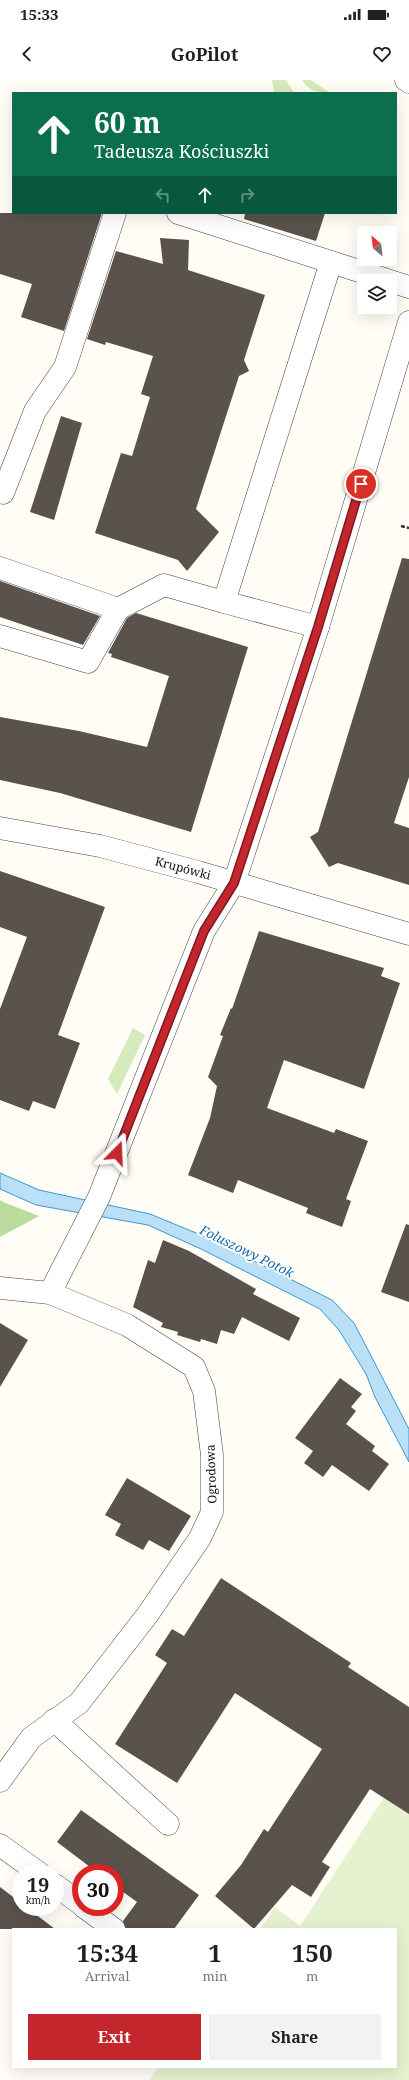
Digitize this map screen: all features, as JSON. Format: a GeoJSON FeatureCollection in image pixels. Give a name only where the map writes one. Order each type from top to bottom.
{"type":"FeatureCollection","features":[{"type":"Feature","properties":{"kind":"street"},"geometry":{"type":"LineString","coordinates":[[3,493],[35,411],[65,367],[115,214]]}},
{"type":"Feature","properties":{"kind":"street"},"geometry":{"type":"LineString","coordinates":[[181,214],[409,287]]}},
{"type":"Feature","properties":{"kind":"street"},"geometry":{"type":"LineString","coordinates":[[224,602],[331,262]]}},
{"type":"Feature","properties":{"kind":"street"},"geometry":{"type":"LineString","coordinates":[[50,1293],[78,1243],[99,1197],[204,931],[234,883],[318,627],[409,322]]}},
{"type":"Feature","properties":{"kind":"street"},"geometry":{"type":"LineString","coordinates":[[0,568],[118,609]]}},
{"type":"Feature","properties":{"kind":"street"},"geometry":{"type":"LineString","coordinates":[[0,636],[88,662],[118,609],[164,585],[318,627]]}},
{"type":"Feature","properties":{"kind":"street","name":"Krupówki"},"geometry":{"type":"LineString","coordinates":[[0,828],[100,846],[409,934]]}},
{"type":"Feature","properties":{"kind":"street","name":"Ogrodowa"},"geometry":{"type":"LineString","coordinates":[[0,1288],[50,1293],[127,1325],[194,1367],[204,1391],[212,1455],[212,1512],[200,1538],[148,1614],[79,1703],[31,1738],[0,1781]]}},
{"type":"Feature","properties":{"kind":"street"},"geometry":{"type":"LineString","coordinates":[[54,1720],[168,1824]]}},
{"type":"Feature","properties":{"kind":"street"},"geometry":{"type":"LineString","coordinates":[[0,1844],[26,1864]]}},
{"type":"Feature","properties":{"kind":"street"},"geometry":{"type":"LineString","coordinates":[[96,1916],[113,1928]]}},
{"type":"Feature","properties":{"kind":"path"},"geometry":{"type":"LineString","coordinates":[[401,526],[409,528]]}},
{"type":"Feature","properties":{"kind":"green space"},"geometry":{"type":"Polygon","coordinates":[[[272,80],[286,80],[293,92],[274,92],[272,80]]]}},
{"type":"Feature","properties":{"kind":"green space"},"geometry":{"type":"Polygon","coordinates":[[[302,80],[311,80],[329,92],[318,92],[308,87],[302,80]]]}},
{"type":"Feature","properties":{"kind":"green space"},"geometry":{"type":"Polygon","coordinates":[[[133,1028],[145,1035],[117,1094],[108,1079],[133,1028]]]}},
{"type":"Feature","properties":{"kind":"green space"},"geometry":{"type":"Polygon","coordinates":[[[0,1200],[3,1202],[39,1216],[0,1237],[0,1200]]]}},
{"type":"Feature","properties":{"kind":"green space"},"geometry":{"type":"Polygon","coordinates":[[[409,1759],[409,2080],[149,2080],[158,2068],[397,2068],[397,1928],[261,1928],[275,1907],[300,1926],[409,1759]]]}},
{"type":"Feature","properties":{"kind":"water"},"geometry":{"type":"Polygon","coordinates":[[[0,1173],[39,1190],[150,1214],[206,1237],[332,1300],[354,1323],[409,1429],[409,1462],[375,1397],[366,1374],[339,1330],[320,1309],[201,1249],[148,1225],[36,1205],[0,1189],[0,1173]]]}},
{"type":"Feature","properties":{"kind":"building"},"geometry":{"type":"Polygon","coordinates":[[[0,213],[102,214],[64,331],[21,317],[32,284],[0,274],[0,213]]]}},
{"type":"Feature","properties":{"kind":"building"},"geometry":{"type":"Polygon","coordinates":[[[245,214],[325,214],[316,241],[244,219],[245,214]]]}},
{"type":"Feature","properties":{"kind":"building"},"geometry":{"type":"Polygon","coordinates":[[[160,238],[189,240],[188,270],[265,295],[244,360],[249,371],[239,376],[196,509],[219,532],[187,571],[178,560],[95,533],[121,453],[132,456],[150,397],[141,394],[153,356],[106,342],[105,345],[87,339],[116,251],[163,264],[160,238]]]}},
{"type":"Feature","properties":{"kind":"building"},"geometry":{"type":"Polygon","coordinates":[[[61,416],[82,423],[54,520],[30,512],[61,416]]]}},
{"type":"Feature","properties":{"kind":"building"},"geometry":{"type":"Polygon","coordinates":[[[402,558],[409,559],[409,777],[394,823],[409,828],[409,885],[338,863],[329,867],[310,837],[318,832],[402,558]]]}},
{"type":"Feature","properties":{"kind":"building"},"geometry":{"type":"Polygon","coordinates":[[[0,581],[100,616],[83,645],[0,617],[0,581]]]}},
{"type":"Feature","properties":{"kind":"building"},"geometry":{"type":"Polygon","coordinates":[[[136,613],[248,647],[191,832],[60,793],[0,780],[0,717],[79,731],[147,747],[169,676],[111,657],[112,654],[108,653],[127,618],[136,613]]]}},
{"type":"Feature","properties":{"kind":"building"},"geometry":{"type":"Polygon","coordinates":[[[0,871],[105,907],[58,1035],[80,1043],[55,1109],[33,1101],[29,1111],[0,1100],[0,1009],[27,937],[0,927],[0,871]]]}},
{"type":"Feature","properties":{"kind":"building"},"geometry":{"type":"Polygon","coordinates":[[[259,931],[384,968],[381,976],[400,983],[364,1089],[284,1060],[267,1108],[334,1133],[336,1129],[368,1141],[346,1199],[351,1201],[342,1227],[306,1213],[308,1208],[238,1180],[233,1193],[188,1175],[210,1118],[217,1086],[208,1077],[223,1036],[220,1035],[231,1008],[232,1009],[259,931]]]}},
{"type":"Feature","properties":{"kind":"building"},"geometry":{"type":"Polygon","coordinates":[[[406,1224],[409,1225],[409,1302],[381,1292],[406,1224]]]}},
{"type":"Feature","properties":{"kind":"building"},"geometry":{"type":"Polygon","coordinates":[[[163,1240],[189,1251],[256,1289],[253,1294],[300,1318],[289,1341],[242,1317],[234,1334],[221,1330],[217,1344],[201,1339],[200,1342],[177,1335],[178,1332],[161,1327],[163,1323],[133,1307],[148,1260],[155,1263],[163,1240]]]}},
{"type":"Feature","properties":{"kind":"building"},"geometry":{"type":"Polygon","coordinates":[[[0,1323],[28,1340],[0,1387],[0,1323]]]}},
{"type":"Feature","properties":{"kind":"building"},"geometry":{"type":"Polygon","coordinates":[[[340,1378],[362,1394],[351,1407],[356,1411],[346,1424],[375,1446],[372,1451],[389,1464],[369,1491],[332,1465],[323,1477],[304,1463],[313,1451],[295,1438],[340,1378]]]}},
{"type":"Feature","properties":{"kind":"building"},"geometry":{"type":"Polygon","coordinates":[[[127,1478],[191,1516],[169,1551],[149,1540],[143,1550],[115,1535],[121,1524],[105,1515],[127,1478]]]}},
{"type":"Feature","properties":{"kind":"building"},"geometry":{"type":"Polygon","coordinates":[[[221,1578],[351,1663],[348,1667],[409,1707],[409,1814],[370,1789],[322,1862],[330,1867],[311,1897],[292,1885],[255,1928],[253,1928],[215,1896],[241,1865],[264,1829],[268,1832],[322,1749],[235,1693],[177,1783],[115,1744],[167,1663],[155,1655],[172,1629],[184,1636],[221,1578]]]}},
{"type":"Feature","properties":{"kind":"building"},"geometry":{"type":"Polygon","coordinates":[[[81,1810],[199,1895],[175,1928],[126,1928],[123,1921],[137,1902],[124,1893],[124,1864],[86,1864],[57,1842],[81,1810]]]}},
{"type":"Feature","properties":{"kind":"building"},"geometry":{"type":"Polygon","coordinates":[[[0,1887],[12,1896],[12,1916],[38,1916],[54,1928],[0,1929],[0,1887]]]}},
{"type":"Feature","properties":{"kind":"route"},"geometry":{"type":"LineString","coordinates":[[117,1153],[204,931],[234,883],[318,627],[361,484]]}},
{"type":"Feature","properties":{"kind":"water label","name":"Foluszowy Potok"},"geometry":{"type":"Point","coordinates":[247,1251]}}]}
